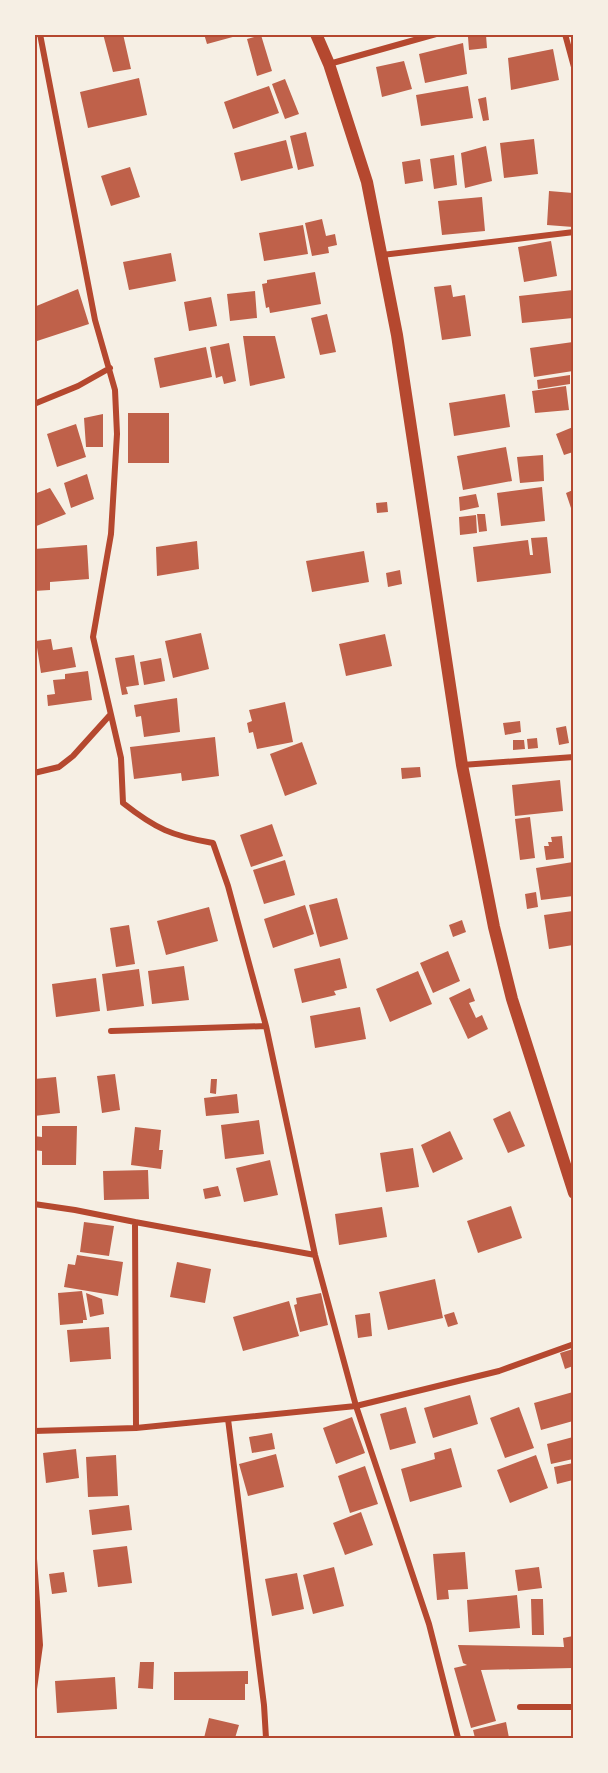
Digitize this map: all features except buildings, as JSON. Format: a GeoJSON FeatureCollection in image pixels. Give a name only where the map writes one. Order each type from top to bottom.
{"type":"FeatureCollection","features":[{"type":"Feature","properties":{"kind":"main road"},"geometry":{"type":"LineString","coordinates":[[316,34],[329,64],[367,182],[382,255],[397,335],[462,765],[494,927],[507,979],[569,1161],[573,1193]]}},
{"type":"Feature","properties":{"kind":"street"},"geometry":{"type":"LineString","coordinates":[[40,34],[95,321],[115,390],[117,446],[111,534],[93,637],[121,758],[123,803],[147,822],[178,837],[213,843],[228,886],[266,1026],[315,1255],[356,1406],[429,1624],[458,1738]]}},
{"type":"Feature","properties":{"kind":"street"},"geometry":{"type":"LineString","coordinates":[[329,64],[436,34]]}},
{"type":"Feature","properties":{"kind":"street"},"geometry":{"type":"LineString","coordinates":[[565,34],[573,67]]}},
{"type":"Feature","properties":{"kind":"street"},"geometry":{"type":"LineString","coordinates":[[382,255],[573,232]]}},
{"type":"Feature","properties":{"kind":"street"},"geometry":{"type":"LineString","coordinates":[[34,404],[78,386],[110,368]]}},
{"type":"Feature","properties":{"kind":"street"},"geometry":{"type":"LineString","coordinates":[[34,773],[59,767],[73,756],[110,715]]}},
{"type":"Feature","properties":{"kind":"street"},"geometry":{"type":"LineString","coordinates":[[462,765],[573,758]]}},
{"type":"Feature","properties":{"kind":"street"},"geometry":{"type":"LineString","coordinates":[[111,1031],[266,1026]]}},
{"type":"Feature","properties":{"kind":"street"},"geometry":{"type":"LineString","coordinates":[[34,1204],[315,1255]]}},
{"type":"Feature","properties":{"kind":"street"},"geometry":{"type":"LineString","coordinates":[[135,1222],[136,1428]]}},
{"type":"Feature","properties":{"kind":"street"},"geometry":{"type":"LineString","coordinates":[[34,1431],[136,1428],[356,1406],[499,1371],[573,1344]]}},
{"type":"Feature","properties":{"kind":"street"},"geometry":{"type":"LineString","coordinates":[[228,1419],[264,1705],[266,1738]]}},
{"type":"Feature","properties":{"kind":"street"},"geometry":{"type":"LineString","coordinates":[[34,1559],[40,1645],[34,1689]]}},
{"type":"Feature","properties":{"kind":"street"},"geometry":{"type":"LineString","coordinates":[[520,1707],[573,1707]]}}]}
